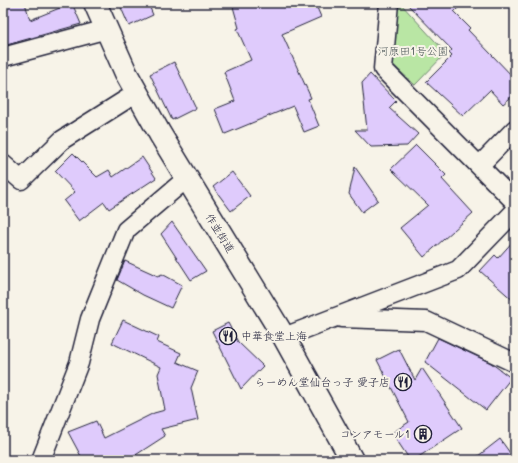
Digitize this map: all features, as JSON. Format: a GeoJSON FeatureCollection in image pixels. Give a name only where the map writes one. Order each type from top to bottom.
{"type":"FeatureCollection","features":[{"type":"Feature","properties":{"kind":"street","name":"作並街道"},"geometry":{"type":"LineString","coordinates":[[95,3],[138,95],[186,179],[284,336],[352,460]]}},
{"type":"Feature","properties":{"kind":"street"},"geometry":{"type":"LineString","coordinates":[[389,3],[383,68],[515,202]]}},
{"type":"Feature","properties":{"kind":"street"},"geometry":{"type":"LineString","coordinates":[[3,57],[107,29]]}},
{"type":"Feature","properties":{"kind":"street"},"geometry":{"type":"LineString","coordinates":[[3,164],[21,180],[62,140],[127,99],[138,95]]}},
{"type":"Feature","properties":{"kind":"street"},"geometry":{"type":"LineString","coordinates":[[480,165],[515,129]]}},
{"type":"Feature","properties":{"kind":"street"},"geometry":{"type":"LineString","coordinates":[[41,460],[79,363],[90,319],[126,230],[186,179]]}},
{"type":"Feature","properties":{"kind":"street"},"geometry":{"type":"LineString","coordinates":[[284,336],[458,270],[515,211]]}},
{"type":"Feature","properties":{"kind":"street"},"geometry":{"type":"LineString","coordinates":[[333,318],[426,320],[515,363]]}},
{"type":"Feature","properties":{"kind":"green space","name":"河原田1号公園"},"geometry":{"type":"Polygon","coordinates":[[[401,4],[446,53],[415,85],[388,60],[396,10],[401,4]]]}},
{"type":"Feature","properties":{"kind":"building"},"geometry":{"type":"Polygon","coordinates":[[[3,3],[25,3],[30,20],[72,3],[81,24],[3,46],[3,3]]]}},
{"type":"Feature","properties":{"kind":"building"},"geometry":{"type":"Polygon","coordinates":[[[119,3],[148,3],[153,15],[129,26],[119,3]]]}},
{"type":"Feature","properties":{"kind":"building"},"geometry":{"type":"Polygon","coordinates":[[[232,3],[315,3],[321,17],[282,34],[311,98],[308,99],[319,126],[304,132],[293,106],[225,134],[215,109],[235,101],[224,72],[251,60],[237,29],[239,28],[232,3]]]}},
{"type":"Feature","properties":{"kind":"building"},"geometry":{"type":"Polygon","coordinates":[[[406,3],[463,3],[454,12],[470,28],[468,30],[515,79],[515,94],[503,104],[490,90],[463,116],[426,82],[452,56],[449,53],[452,50],[406,3]]]}},
{"type":"Feature","properties":{"kind":"building"},"geometry":{"type":"Polygon","coordinates":[[[174,62],[196,108],[172,120],[150,74],[174,62]]]}},
{"type":"Feature","properties":{"kind":"building"},"geometry":{"type":"Polygon","coordinates":[[[370,74],[396,101],[389,108],[418,134],[407,146],[371,147],[355,130],[367,130],[362,83],[370,74]]]}},
{"type":"Feature","properties":{"kind":"building"},"geometry":{"type":"Polygon","coordinates":[[[416,145],[446,175],[442,179],[473,213],[424,257],[400,228],[428,205],[391,169],[416,145]]]}},
{"type":"Feature","properties":{"kind":"building"},"geometry":{"type":"Polygon","coordinates":[[[73,153],[97,177],[109,170],[113,177],[142,157],[156,178],[109,209],[104,202],[79,221],[64,201],[75,192],[55,171],[73,153]]]}},
{"type":"Feature","properties":{"kind":"building"},"geometry":{"type":"Polygon","coordinates":[[[355,167],[378,200],[362,212],[349,194],[355,167]]]}},
{"type":"Feature","properties":{"kind":"building"},"geometry":{"type":"Polygon","coordinates":[[[232,172],[250,196],[231,211],[213,187],[232,172]]]}},
{"type":"Feature","properties":{"kind":"building"},"geometry":{"type":"Polygon","coordinates":[[[172,222],[206,271],[191,280],[161,234],[172,222]]]}},
{"type":"Feature","properties":{"kind":"building"},"geometry":{"type":"Polygon","coordinates":[[[515,239],[515,302],[480,271],[495,255],[498,258],[515,239]]]}},
{"type":"Feature","properties":{"kind":"building"},"geometry":{"type":"Polygon","coordinates":[[[125,261],[158,276],[162,274],[182,285],[171,308],[143,295],[117,280],[125,261]]]}},
{"type":"Feature","properties":{"kind":"building"},"geometry":{"type":"Polygon","coordinates":[[[123,320],[159,337],[157,342],[181,353],[177,362],[198,371],[191,388],[198,420],[161,429],[165,436],[128,460],[83,460],[68,432],[96,421],[104,438],[154,413],[165,410],[158,374],[161,367],[112,343],[123,320]]]}},
{"type":"Feature","properties":{"kind":"building"},"geometry":{"type":"Polygon","coordinates":[[[228,323],[238,342],[263,366],[241,389],[212,331],[228,323]]]}},
{"type":"Feature","properties":{"kind":"building"},"geometry":{"type":"Polygon","coordinates":[[[438,338],[491,363],[511,378],[486,410],[425,362],[438,338]]]}},
{"type":"Feature","properties":{"kind":"building"},"geometry":{"type":"Polygon","coordinates":[[[399,349],[415,380],[422,368],[462,428],[414,460],[410,460],[392,433],[409,422],[377,360],[399,349]]]}},
{"type":"Feature","properties":{"kind":"building"},"geometry":{"type":"Polygon","coordinates":[[[500,439],[515,460],[473,460],[500,439]]]}},
{"type":"Feature","properties":{"kind":"place","name":"中華食堂上海"},"geometry":{"type":"Point","coordinates":[228,336]}},
{"type":"Feature","properties":{"kind":"place","name":"らーめん堂仙台っ子 愛子店"},"geometry":{"type":"Point","coordinates":[403,382]}},
{"type":"Feature","properties":{"kind":"place","name":"コンアモール1"},"geometry":{"type":"Point","coordinates":[423,434]}}]}
